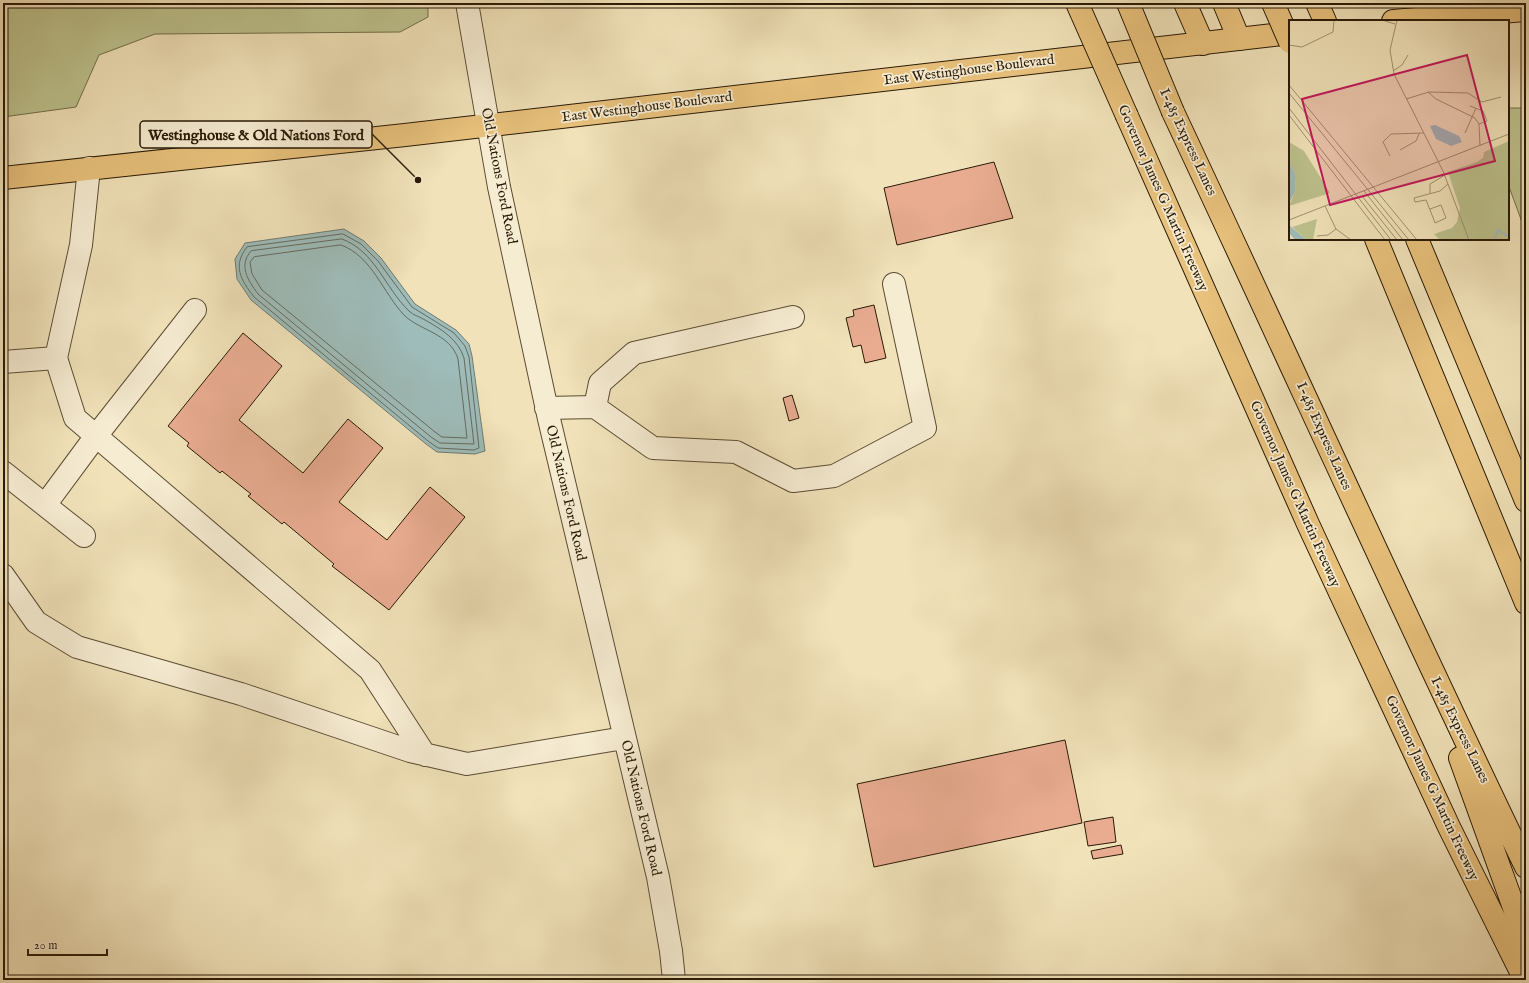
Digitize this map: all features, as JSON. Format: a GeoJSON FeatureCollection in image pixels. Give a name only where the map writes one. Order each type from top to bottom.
{"type":"FeatureCollection","features":[{"type":"Feature","properties":{"kind":"main road","name":"Governor James G Martin Freeway"},"geometry":{"type":"LineString","coordinates":[[1078,3],[1308,524],[1449,827],[1525,980]]}},
{"type":"Feature","properties":{"kind":"main road","name":"I-485 Express Lanes"},"geometry":{"type":"LineString","coordinates":[[1128,3],[1173,112],[1302,387],[1418,642],[1526,867]]}},
{"type":"Feature","properties":{"kind":"main road"},"geometry":{"type":"LineString","coordinates":[[1185,3],[1203,44]]}},
{"type":"Feature","properties":{"kind":"main road"},"geometry":{"type":"LineString","coordinates":[[1224,3],[1239,39]]}},
{"type":"Feature","properties":{"kind":"main road"},"geometry":{"type":"LineString","coordinates":[[1273,3],[1289,40]]}},
{"type":"Feature","properties":{"kind":"main road"},"geometry":{"type":"LineString","coordinates":[[1317,3],[1324,20]]}},
{"type":"Feature","properties":{"kind":"main road"},"geometry":{"type":"LineString","coordinates":[[1405,20],[1526,10]]}},
{"type":"Feature","properties":{"kind":"main road","name":"East Westinghouse Boulevard"},"geometry":{"type":"LineString","coordinates":[[3,178],[489,125],[1203,44],[1289,32]]}},
{"type":"Feature","properties":{"kind":"main road"},"geometry":{"type":"LineString","coordinates":[[1376,240],[1526,603]]}},
{"type":"Feature","properties":{"kind":"main road"},"geometry":{"type":"LineString","coordinates":[[1417,240],[1526,501]]}},
{"type":"Feature","properties":{"kind":"main road"},"geometry":{"type":"LineString","coordinates":[[1418,642],[1526,941]]}},
{"type":"Feature","properties":{"kind":"street","name":"Old Nations Ford Road"},"geometry":{"type":"LineString","coordinates":[[467,3],[471,35],[489,125],[499,187],[546,408],[658,877],[671,951],[674,980]]}},
{"type":"Feature","properties":{"kind":"street"},"geometry":{"type":"LineString","coordinates":[[89,168],[81,245],[56,358],[75,418],[370,670],[425,755]]}},
{"type":"Feature","properties":{"kind":"street"},"geometry":{"type":"LineString","coordinates":[[546,408],[595,406],[653,448],[736,452],[793,481],[834,476],[924,428],[894,284]]}},
{"type":"Feature","properties":{"kind":"street"},"geometry":{"type":"LineString","coordinates":[[45,505],[96,436],[195,310]]}},
{"type":"Feature","properties":{"kind":"street"},"geometry":{"type":"LineString","coordinates":[[595,406],[600,383],[634,353],[793,317]]}},
{"type":"Feature","properties":{"kind":"street"},"geometry":{"type":"LineString","coordinates":[[3,362],[56,358]]}},
{"type":"Feature","properties":{"kind":"street"},"geometry":{"type":"LineString","coordinates":[[3,472],[84,536]]}},
{"type":"Feature","properties":{"kind":"street"},"geometry":{"type":"LineString","coordinates":[[3,575],[36,622],[77,647],[241,694],[425,755],[467,764],[624,738]]}},
{"type":"Feature","properties":{"kind":"green space"},"geometry":{"type":"Polygon","coordinates":[[[3,3],[428,3],[428,17],[400,32],[155,34],[99,55],[76,107],[3,117],[3,3]]]}},
{"type":"Feature","properties":{"kind":"green space"},"geometry":{"type":"Polygon","coordinates":[[[1509,108],[1526,108],[1526,233],[1509,187],[1509,108]]]}},
{"type":"Feature","properties":{"kind":"water"},"geometry":{"type":"Polygon","coordinates":[[[344,229],[364,241],[381,258],[415,304],[456,330],[469,344],[485,451],[475,454],[437,452],[251,300],[237,279],[235,259],[245,243],[344,229]]]}},
{"type":"Feature","properties":{"kind":"building"},"geometry":{"type":"Polygon","coordinates":[[[994,162],[1013,218],[897,245],[884,188],[994,162]]]}},
{"type":"Feature","properties":{"kind":"building"},"geometry":{"type":"Polygon","coordinates":[[[874,305],[886,358],[865,363],[861,345],[853,347],[846,318],[854,316],[853,310],[874,305]]]}},
{"type":"Feature","properties":{"kind":"building"},"geometry":{"type":"Polygon","coordinates":[[[243,333],[282,366],[239,420],[303,473],[348,419],[383,448],[339,502],[387,540],[430,487],[465,517],[389,610],[332,566],[334,564],[284,522],[282,524],[248,496],[251,494],[222,471],[220,473],[187,446],[189,443],[168,426],[243,333]]]}},
{"type":"Feature","properties":{"kind":"building"},"geometry":{"type":"Polygon","coordinates":[[[792,395],[799,418],[789,421],[783,398],[792,395]]]}},
{"type":"Feature","properties":{"kind":"building"},"geometry":{"type":"Polygon","coordinates":[[[1065,740],[1082,823],[874,867],[857,784],[1065,740]]]}},
{"type":"Feature","properties":{"kind":"building"},"geometry":{"type":"Polygon","coordinates":[[[1113,817],[1116,842],[1088,846],[1084,822],[1113,817]]]}},
{"type":"Feature","properties":{"kind":"building"},"geometry":{"type":"Polygon","coordinates":[[[1121,845],[1123,854],[1093,859],[1091,851],[1121,845]]]}},
{"type":"Feature","properties":{"kind":"place","name":"Westinghouse & Old Nations Ford"},"geometry":{"type":"Point","coordinates":[418,180]}}]}
